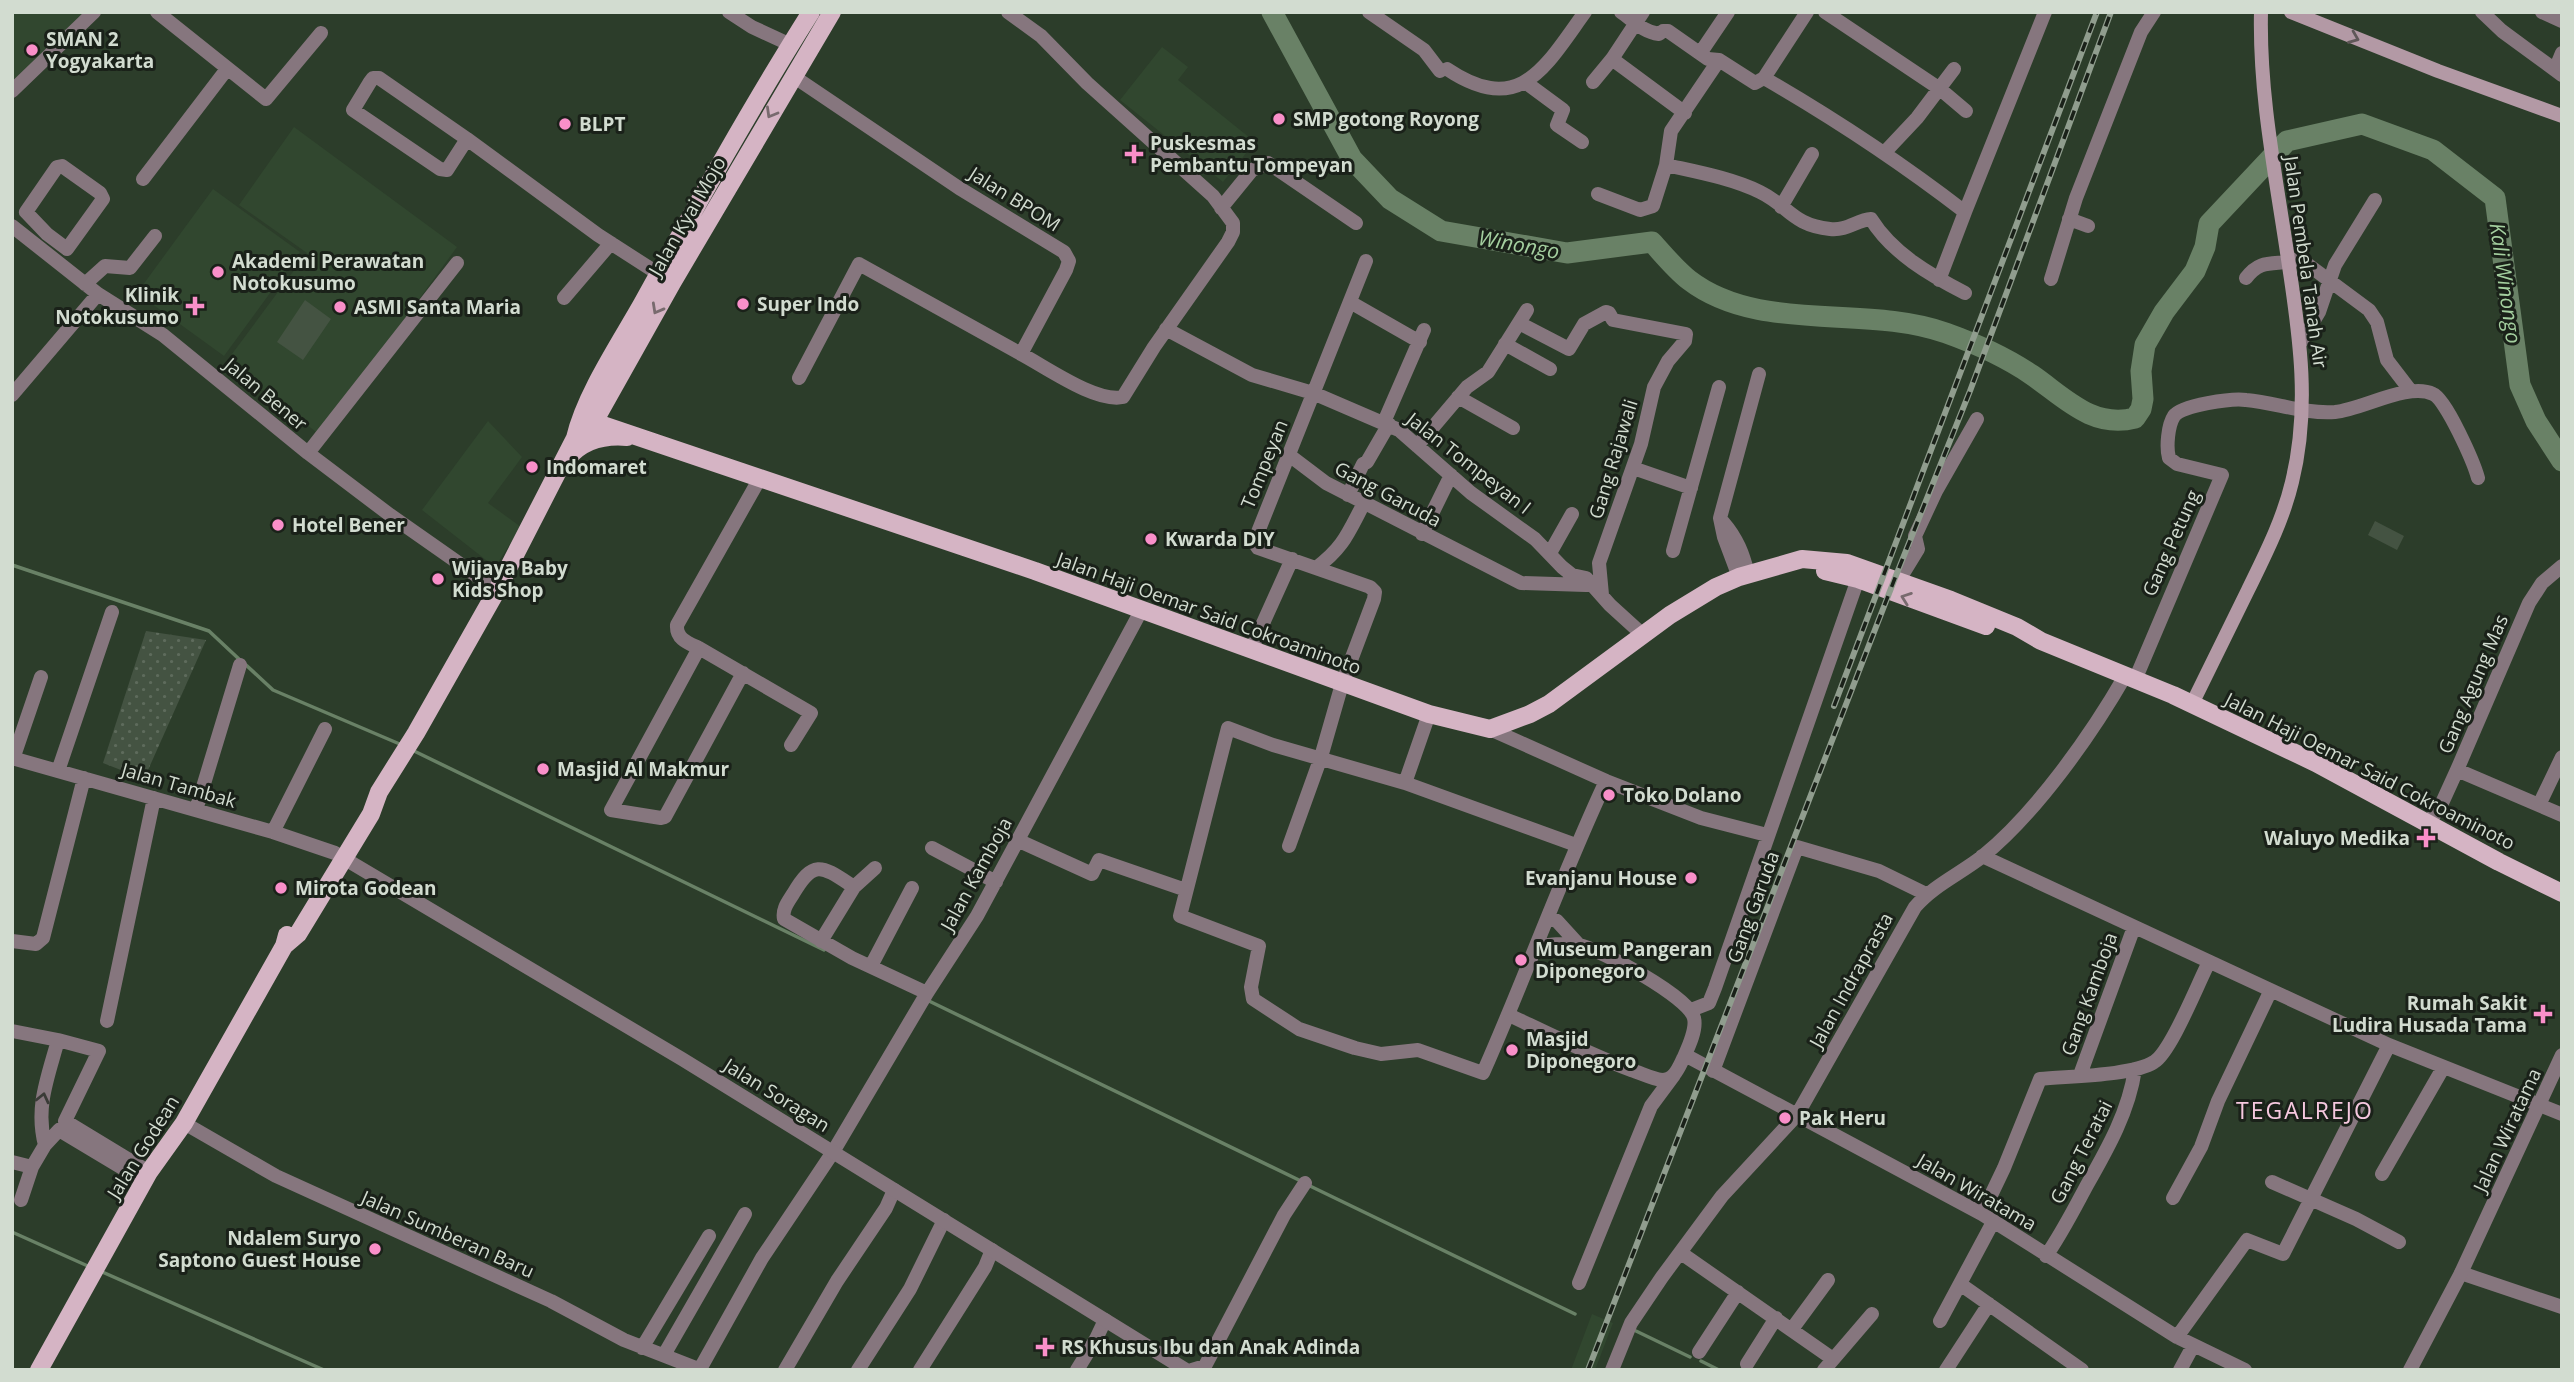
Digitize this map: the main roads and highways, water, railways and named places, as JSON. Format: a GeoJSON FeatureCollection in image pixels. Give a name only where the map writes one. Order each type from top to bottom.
{"type":"FeatureCollection","features":[{"type":"Feature","properties":{"kind":"main road","name":"Jalan Kyai Mojo"},"geometry":{"type":"LineString","coordinates":[[379,792],[497,590],[559,468],[617,380],[665,279],[790,45],[811,12]]}},
{"type":"Feature","properties":{"kind":"main road","name":"Jalan Kyai Mojo"},"geometry":{"type":"LineString","coordinates":[[582,431],[589,417],[587,404],[832,12]]}},
{"type":"Feature","properties":{"kind":"main road","name":"Jalan Pembela Tanah Air"},"geometry":{"type":"LineString","coordinates":[[2192,704],[2282,515],[2293,481],[2302,412],[2301,342],[2267,120],[2261,12]]}},
{"type":"Feature","properties":{"kind":"main road"},"geometry":{"type":"LineString","coordinates":[[2291,12],[2562,117]]}},
{"type":"Feature","properties":{"kind":"main road"},"geometry":{"type":"LineString","coordinates":[[617,380],[613,394],[614,408],[624,424],[641,438]]}},
{"type":"Feature","properties":{"kind":"main road","name":"Jalan Haji Oemar Said Cokroaminoto"},"geometry":{"type":"LineString","coordinates":[[582,431],[617,430],[1142,609],[1429,714],[1490,729],[1530,715],[1549,704],[1689,601],[1744,575],[1802,559],[1824,559],[1861,566],[2007,623],[2041,641],[2192,704],[2316,763],[2562,893]]}},
{"type":"Feature","properties":{"kind":"main road"},"geometry":{"type":"LineString","coordinates":[[559,468],[575,449],[586,443],[609,437],[641,438]]}},
{"type":"Feature","properties":{"kind":"main road","name":"Jalan Haji Oemar Said Cokroaminoto"},"geometry":{"type":"LineString","coordinates":[[1783,565],[1834,572],[1858,579],[2010,635],[2041,641]]}},
{"type":"Feature","properties":{"kind":"main road","name":"Jalan Godean"},"geometry":{"type":"LineString","coordinates":[[39,1370],[146,1177],[184,1123],[284,946],[289,929],[340,856],[361,807],[379,792]]}},
{"type":"Feature","properties":{"kind":"waterway","name":"Kali Winongo"},"geometry":{"type":"LineString","coordinates":[[1272,12],[1352,159],[1390,199],[1441,231],[1567,253],[1652,242],[1684,276],[1717,297],[1747,307],[1780,313],[1882,320],[1946,333],[2012,363],[2079,409],[2105,419],[2135,418],[2141,409],[2141,371],[2145,345],[2164,312],[2195,271],[2205,247],[2209,224],[2287,141],[2362,124],[2433,150],[2495,198],[2520,385],[2536,421],[2562,461]]}},
{"type":"Feature","properties":{"kind":"waterway"},"geometry":{"type":"LineString","coordinates":[[12,565],[209,631],[240,660]]}},
{"type":"Feature","properties":{"kind":"waterway"},"geometry":{"type":"LineString","coordinates":[[246,665],[273,690],[402,745]]}},
{"type":"Feature","properties":{"kind":"waterway"},"geometry":{"type":"LineString","coordinates":[[412,750],[824,950]]}},
{"type":"Feature","properties":{"kind":"waterway"},"geometry":{"type":"LineString","coordinates":[[929,1001],[1303,1182]]}},
{"type":"Feature","properties":{"kind":"waterway"},"geometry":{"type":"LineString","coordinates":[[1310,1186],[1575,1314]]}},
{"type":"Feature","properties":{"kind":"waterway"},"geometry":{"type":"LineString","coordinates":[[12,1232],[90,1267]]}},
{"type":"Feature","properties":{"kind":"waterway"},"geometry":{"type":"LineString","coordinates":[[100,1271],[324,1370]]}},
{"type":"Feature","properties":{"kind":"waterway"},"geometry":{"type":"LineString","coordinates":[[1636,1331],[1690,1357]]}},
{"type":"Feature","properties":{"kind":"waterway"},"geometry":{"type":"LineString","coordinates":[[1701,1361],[1719,1370]]}},
{"type":"Feature","properties":{"kind":"railway"},"geometry":{"type":"LineString","coordinates":[[1834,706],[2097,12]]}},
{"type":"Feature","properties":{"kind":"railway"},"geometry":{"type":"LineString","coordinates":[[1588,1370],[1970,391],[2111,12]]}},
{"type":"Feature","properties":{"kind":"place","name":"SMAN 2 Yogyakarta"},"geometry":{"type":"Point","coordinates":[32,50]}},
{"type":"Feature","properties":{"kind":"place","name":"SMP gotong Royong"},"geometry":{"type":"Point","coordinates":[1279,119]}},
{"type":"Feature","properties":{"kind":"place","name":"BLPT"},"geometry":{"type":"Point","coordinates":[565,124]}},
{"type":"Feature","properties":{"kind":"place","name":"Puskesmas Pembantu Tompeyan"},"geometry":{"type":"Point","coordinates":[1134,154]}},
{"type":"Feature","properties":{"kind":"place","name":"Akademi Perawatan Notokusumo"},"geometry":{"type":"Point","coordinates":[218,272]}},
{"type":"Feature","properties":{"kind":"place","name":"Super Indo"},"geometry":{"type":"Point","coordinates":[743,304]}},
{"type":"Feature","properties":{"kind":"place","name":"Klinik Notokusumo"},"geometry":{"type":"Point","coordinates":[195,306]}},
{"type":"Feature","properties":{"kind":"place","name":"ASMI Santa Maria"},"geometry":{"type":"Point","coordinates":[340,307]}},
{"type":"Feature","properties":{"kind":"place","name":"Indomaret"},"geometry":{"type":"Point","coordinates":[532,467]}},
{"type":"Feature","properties":{"kind":"place","name":"Hotel Bener"},"geometry":{"type":"Point","coordinates":[278,525]}},
{"type":"Feature","properties":{"kind":"place","name":"Kwarda DIY"},"geometry":{"type":"Point","coordinates":[1151,539]}},
{"type":"Feature","properties":{"kind":"place","name":"Wijaya Baby Kids Shop"},"geometry":{"type":"Point","coordinates":[438,579]}},
{"type":"Feature","properties":{"kind":"place","name":"Masjid Al Makmur"},"geometry":{"type":"Point","coordinates":[543,769]}},
{"type":"Feature","properties":{"kind":"place","name":"Toko Dolano"},"geometry":{"type":"Point","coordinates":[1609,795]}},
{"type":"Feature","properties":{"kind":"place","name":"Waluyo Medika"},"geometry":{"type":"Point","coordinates":[2426,838]}},
{"type":"Feature","properties":{"kind":"place","name":"Evanjanu House"},"geometry":{"type":"Point","coordinates":[1691,878]}},
{"type":"Feature","properties":{"kind":"place","name":"Mirota Godean"},"geometry":{"type":"Point","coordinates":[281,888]}},
{"type":"Feature","properties":{"kind":"place","name":"Museum Pangeran Diponegoro"},"geometry":{"type":"Point","coordinates":[1521,960]}},
{"type":"Feature","properties":{"kind":"place","name":"Rumah Sakit Ludira Husada Tama"},"geometry":{"type":"Point","coordinates":[2543,1014]}},
{"type":"Feature","properties":{"kind":"place","name":"Masjid Diponegoro"},"geometry":{"type":"Point","coordinates":[1512,1050]}},
{"type":"Feature","properties":{"kind":"place","name":"Pak Heru"},"geometry":{"type":"Point","coordinates":[1785,1118]}},
{"type":"Feature","properties":{"kind":"place","name":"Ndalem Suryo Saptono Guest House"},"geometry":{"type":"Point","coordinates":[375,1249]}},
{"type":"Feature","properties":{"kind":"place","name":"RS Khusus Ibu dan Anak Adinda"},"geometry":{"type":"Point","coordinates":[1045,1347]}},
{"type":"Feature","properties":{"kind":"district","name":"TEGALREJO"},"geometry":{"type":"Point","coordinates":[2305,1110]}},
{"type":"Feature","properties":{"kind":"water label","name":"Winongo"},"geometry":{"type":"Point","coordinates":[1519,244]}}]}
